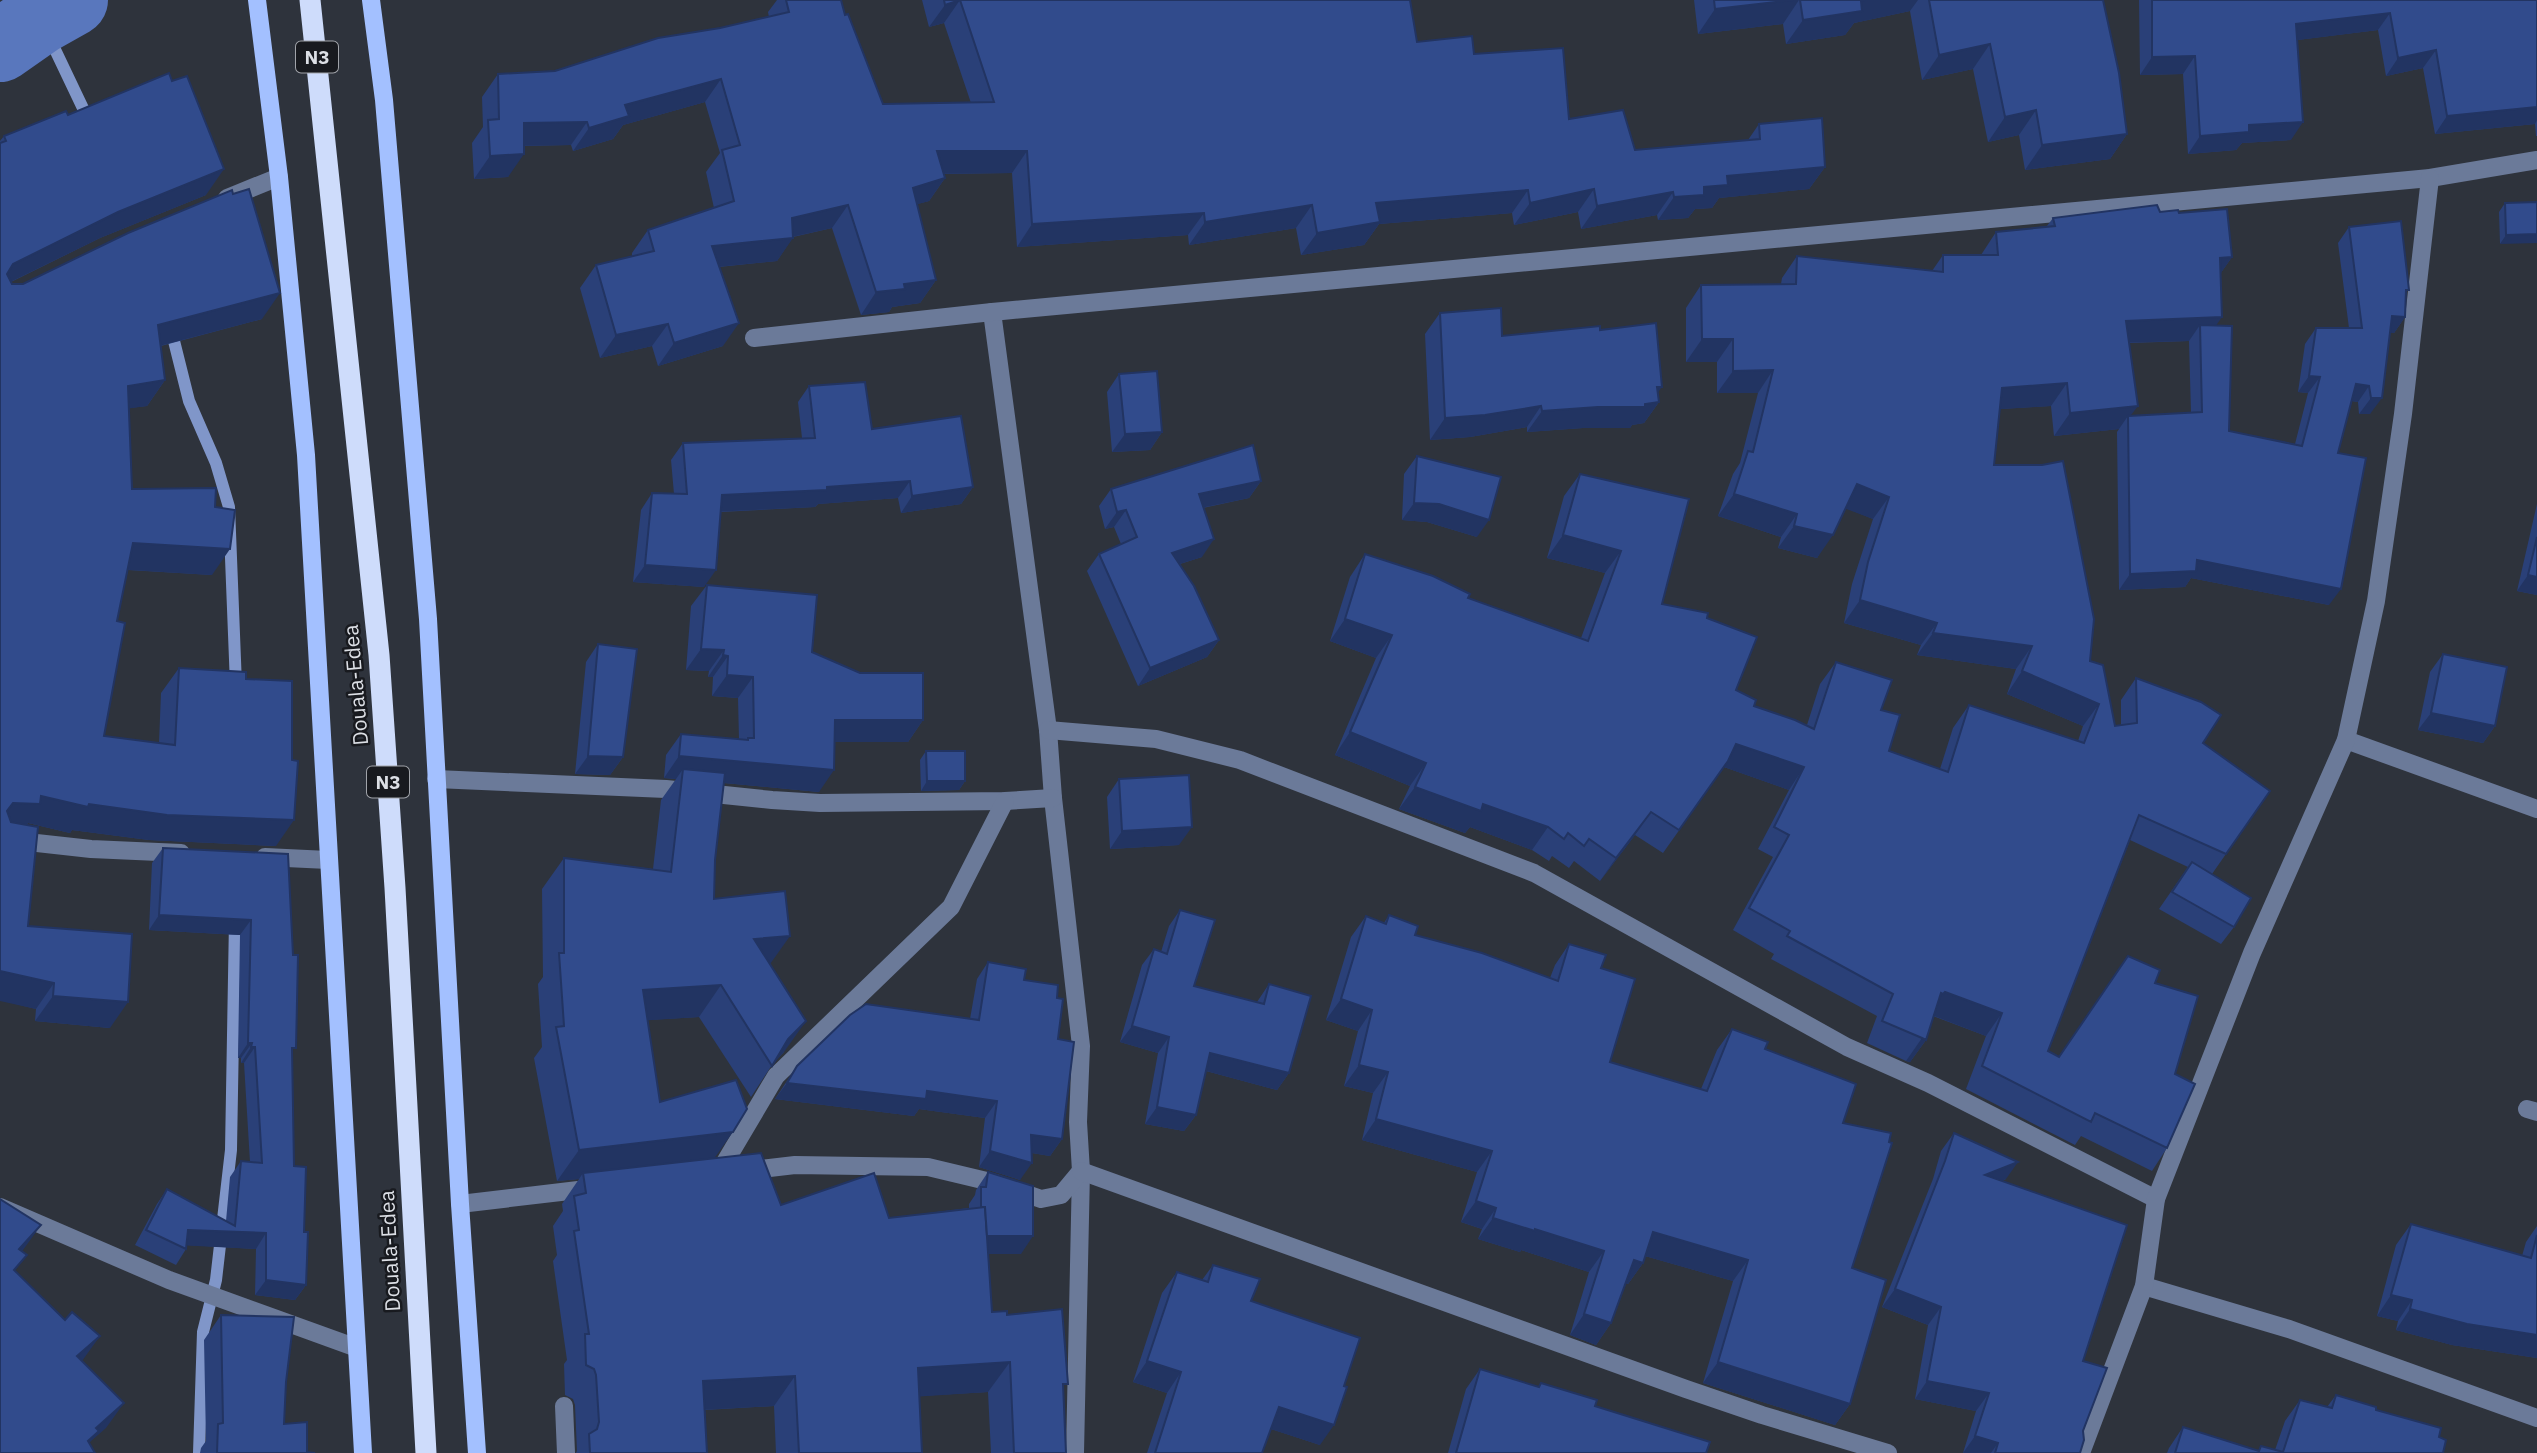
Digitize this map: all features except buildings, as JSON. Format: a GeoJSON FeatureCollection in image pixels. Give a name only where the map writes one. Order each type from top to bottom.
{"type":"FeatureCollection","features":[{"type":"Feature","properties":{"kind":"highway","name":"Douala-Edea"},"geometry":{"type":"LineString","coordinates":[[310,0],[379,655],[396,902],[426,1453]]}},
{"type":"Feature","properties":{"kind":"main road"},"geometry":{"type":"LineString","coordinates":[[257,0],[279,177],[306,455],[363,1453]]}},
{"type":"Feature","properties":{"kind":"main road"},"geometry":{"type":"LineString","coordinates":[[371,0],[384,100],[428,619],[460,1204],[477,1453]]}},
{"type":"Feature","properties":{"kind":"street"},"geometry":{"type":"LineString","coordinates":[[754,338],[992,312],[2430,178],[2537,160]]}},
{"type":"Feature","properties":{"kind":"street"},"geometry":{"type":"LineString","coordinates":[[217,202],[279,177]]}},
{"type":"Feature","properties":{"kind":"street"},"geometry":{"type":"LineString","coordinates":[[2081,1453],[2144,1286],[2156,1199],[2252,953],[2346,740],[2380,575],[2403,414],[2430,178]]}},
{"type":"Feature","properties":{"kind":"street"},"geometry":{"type":"LineString","coordinates":[[992,312],[1048,730],[1081,1046],[1075,1453]]}},
{"type":"Feature","properties":{"kind":"street"},"geometry":{"type":"LineString","coordinates":[[1048,730],[1156,739],[1240,760],[1534,873],[1847,1047],[1928,1083],[2156,1199]]}},
{"type":"Feature","properties":{"kind":"street"},"geometry":{"type":"LineString","coordinates":[[2346,740],[2537,809]]}},
{"type":"Feature","properties":{"kind":"street"},"geometry":{"type":"LineString","coordinates":[[436,779],[666,789],[820,803],[1005,802],[1053,798]]}},
{"type":"Feature","properties":{"kind":"street"},"geometry":{"type":"LineString","coordinates":[[1005,802],[951,907],[776,1076],[711,1175],[795,1165],[928,1167],[995,1183],[1041,1199],[1061,1195],[1081,1171]]}},
{"type":"Feature","properties":{"kind":"street"},"geometry":{"type":"LineString","coordinates":[[0,839],[91,849],[196,854]]}},
{"type":"Feature","properties":{"kind":"street"},"geometry":{"type":"LineString","coordinates":[[249,856],[328,860]]}},
{"type":"Feature","properties":{"kind":"street"},"geometry":{"type":"LineString","coordinates":[[1081,1171],[1686,1389],[1888,1453]]}},
{"type":"Feature","properties":{"kind":"street"},"geometry":{"type":"LineString","coordinates":[[460,1204],[609,1186]]}},
{"type":"Feature","properties":{"kind":"street"},"geometry":{"type":"LineString","coordinates":[[0,1207],[169,1280],[357,1348]]}},
{"type":"Feature","properties":{"kind":"street"},"geometry":{"type":"LineString","coordinates":[[2144,1286],[2289,1329],[2537,1418]]}},
{"type":"Feature","properties":{"kind":"street"},"geometry":{"type":"LineString","coordinates":[[564,1406],[566,1453]]}},
{"type":"Feature","properties":{"kind":"waterway"},"geometry":{"type":"LineString","coordinates":[[0,46],[72,0]]}},
{"type":"Feature","properties":{"kind":"waterway"},"geometry":{"type":"LineString","coordinates":[[40,18],[90,123]]}},
{"type":"Feature","properties":{"kind":"waterway"},"geometry":{"type":"LineString","coordinates":[[171,329],[189,401],[216,463],[229,507],[236,685]]}},
{"type":"Feature","properties":{"kind":"waterway"},"geometry":{"type":"LineString","coordinates":[[199,1453],[203,1332],[216,1280],[231,1150],[235,920]]}}]}
